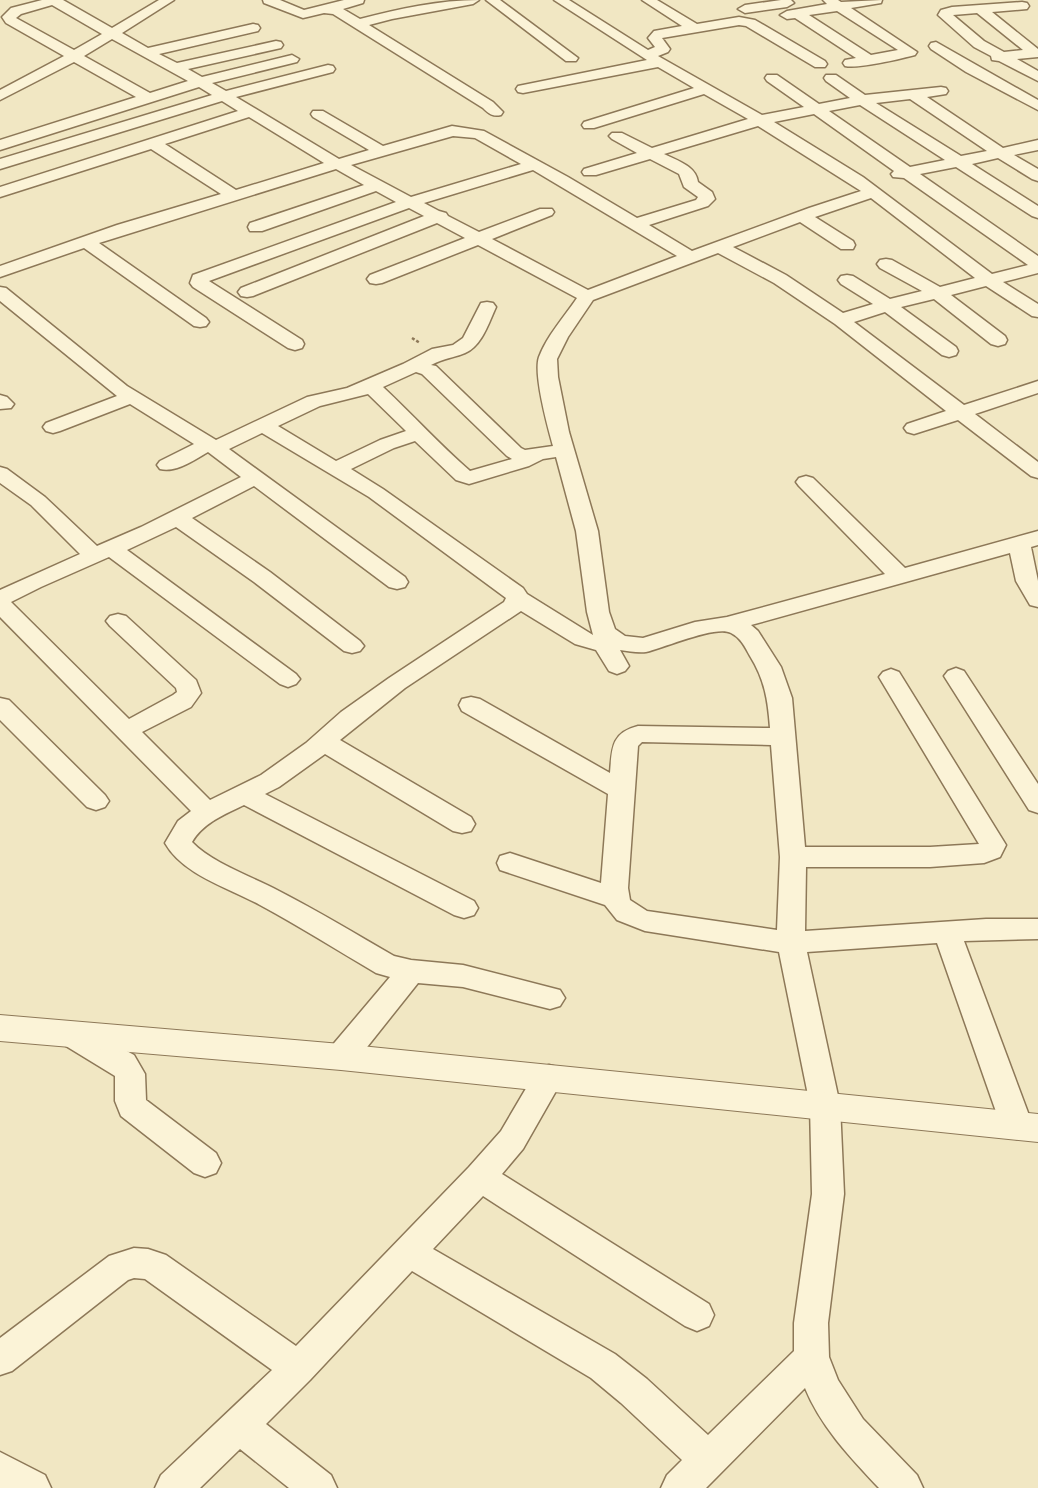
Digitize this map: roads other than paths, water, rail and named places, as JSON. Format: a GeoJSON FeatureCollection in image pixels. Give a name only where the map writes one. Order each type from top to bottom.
{"type":"FeatureCollection","features":[{"type":"Feature","properties":{"kind":"street"},"geometry":{"type":"LineString","coordinates":[[5,17],[16,11],[55,0],[110,34],[176,68],[337,164],[440,216],[587,296]]}},
{"type":"Feature","properties":{"kind":"street"},"geometry":{"type":"LineString","coordinates":[[0,96],[168,0]]}},
{"type":"Feature","properties":{"kind":"street"},"geometry":{"type":"LineString","coordinates":[[269,0],[303,14],[358,0]]}},
{"type":"Feature","properties":{"kind":"street"},"geometry":{"type":"LineString","coordinates":[[358,24],[473,0]]}},
{"type":"Feature","properties":{"kind":"street"},"geometry":{"type":"LineString","coordinates":[[492,0],[571,58]]}},
{"type":"Feature","properties":{"kind":"street"},"geometry":{"type":"LineString","coordinates":[[560,0],[654,59],[761,120],[865,186],[987,279],[1038,312]]}},
{"type":"Feature","properties":{"kind":"street"},"geometry":{"type":"LineString","coordinates":[[648,0],[694,28]]}},
{"type":"Feature","properties":{"kind":"street"},"geometry":{"type":"LineString","coordinates":[[745,9],[791,9],[876,0]]}},
{"type":"Feature","properties":{"kind":"street"},"geometry":{"type":"LineString","coordinates":[[381,3],[399,14]]}},
{"type":"Feature","properties":{"kind":"street"},"geometry":{"type":"LineString","coordinates":[[835,3],[910,52],[850,63]]}},
{"type":"Feature","properties":{"kind":"street"},"geometry":{"type":"LineString","coordinates":[[1022,6],[952,11],[945,15],[979,44],[1038,77]]}},
{"type":"Feature","properties":{"kind":"street"},"geometry":{"type":"LineString","coordinates":[[328,9],[336,11],[358,24],[488,105],[496,112]]}},
{"type":"Feature","properties":{"kind":"street"},"geometry":{"type":"LineString","coordinates":[[791,9],[869,60]]}},
{"type":"Feature","properties":{"kind":"street"},"geometry":{"type":"LineString","coordinates":[[980,9],[1036,53]]}},
{"type":"Feature","properties":{"kind":"street"},"geometry":{"type":"LineString","coordinates":[[5,17],[150,99]]}},
{"type":"Feature","properties":{"kind":"street"},"geometry":{"type":"LineString","coordinates":[[523,89],[654,59],[663,49],[655,36],[729,21],[750,23],[820,64]]}},
{"type":"Feature","properties":{"kind":"street"},"geometry":{"type":"LineString","coordinates":[[148,52],[253,28]]}},
{"type":"Feature","properties":{"kind":"street"},"geometry":{"type":"LineString","coordinates":[[176,68],[276,45]]}},
{"type":"Feature","properties":{"kind":"street"},"geometry":{"type":"LineString","coordinates":[[936,46],[1038,106]]}},
{"type":"Feature","properties":{"kind":"street"},"geometry":{"type":"LineString","coordinates":[[960,61],[1036,53]]}},
{"type":"Feature","properties":{"kind":"street"},"geometry":{"type":"LineString","coordinates":[[0,145],[200,82],[292,59]]}},
{"type":"Feature","properties":{"kind":"street"},"geometry":{"type":"LineString","coordinates":[[0,164],[224,96],[328,68]]}},
{"type":"Feature","properties":{"kind":"street"},"geometry":{"type":"LineString","coordinates":[[772,78],[907,173],[1033,268],[1038,283]]}},
{"type":"Feature","properties":{"kind":"street"},"geometry":{"type":"LineString","coordinates":[[831,78],[958,163],[1038,213]]}},
{"type":"Feature","properties":{"kind":"street"},"geometry":{"type":"LineString","coordinates":[[589,125],[706,89]]}},
{"type":"Feature","properties":{"kind":"street"},"geometry":{"type":"LineString","coordinates":[[590,172],[761,120],[862,100],[941,92]]}},
{"type":"Feature","properties":{"kind":"street"},"geometry":{"type":"LineString","coordinates":[[914,95],[1000,154],[1038,176]]}},
{"type":"Feature","properties":{"kind":"street"},"geometry":{"type":"LineString","coordinates":[[0,192],[250,112]]}},
{"type":"Feature","properties":{"kind":"street"},"geometry":{"type":"LineString","coordinates":[[318,114],[381,151]]}},
{"type":"Feature","properties":{"kind":"street"},"geometry":{"type":"LineString","coordinates":[[899,123],[943,114]]}},
{"type":"Feature","properties":{"kind":"street"},"geometry":{"type":"LineString","coordinates":[[76,121],[100,134]]}},
{"type":"Feature","properties":{"kind":"street"},"geometry":{"type":"LineString","coordinates":[[0,272],[124,229],[452,131],[466,131],[479,134],[690,257]]}},
{"type":"Feature","properties":{"kind":"street"},"geometry":{"type":"LineString","coordinates":[[617,136],[685,171],[689,175],[690,184],[706,195],[707,199],[702,203],[636,224]]}},
{"type":"Feature","properties":{"kind":"street"},"geometry":{"type":"LineString","coordinates":[[153,143],[232,196]]}},
{"type":"Feature","properties":{"kind":"street"},"geometry":{"type":"LineString","coordinates":[[613,651],[604,633],[598,612],[587,531],[559,432],[548,377],[548,359],[559,337],[587,296],[802,216],[865,186],[907,173],[1038,145]]}},
{"type":"Feature","properties":{"kind":"street"},"geometry":{"type":"LineString","coordinates":[[295,344],[199,283],[199,279],[411,202],[534,165]]}},
{"type":"Feature","properties":{"kind":"street"},"geometry":{"type":"LineString","coordinates":[[256,227],[379,185]]}},
{"type":"Feature","properties":{"kind":"street"},"geometry":{"type":"LineString","coordinates":[[376,279],[546,212]]}},
{"type":"Feature","properties":{"kind":"street"},"geometry":{"type":"LineString","coordinates":[[247,292],[440,216]]}},
{"type":"Feature","properties":{"kind":"street"},"geometry":{"type":"LineString","coordinates":[[802,216],[847,245]]}},
{"type":"Feature","properties":{"kind":"street"},"geometry":{"type":"LineString","coordinates":[[86,242],[200,322]]}},
{"type":"Feature","properties":{"kind":"street"},"geometry":{"type":"LineString","coordinates":[[718,246],[794,287],[841,320],[1038,472]]}},
{"type":"Feature","properties":{"kind":"street"},"geometry":{"type":"LineString","coordinates":[[886,264],[938,293],[998,340]]}},
{"type":"Feature","properties":{"kind":"street"},"geometry":{"type":"LineString","coordinates":[[841,320],[887,305],[1033,268]]}},
{"type":"Feature","properties":{"kind":"street"},"geometry":{"type":"LineString","coordinates":[[847,280],[887,305],[949,351]]}},
{"type":"Feature","properties":{"kind":"street"},"geometry":{"type":"LineString","coordinates":[[0,292],[131,397],[212,446],[397,582]]}},
{"type":"Feature","properties":{"kind":"street"},"geometry":{"type":"LineString","coordinates":[[167,465],[314,401],[343,395],[410,368],[439,353],[459,349],[468,344],[472,338],[487,307]]}},
{"type":"Feature","properties":{"kind":"street"},"geometry":{"type":"LineString","coordinates":[[410,368],[415,366],[428,370],[514,452],[523,456],[565,450]]}},
{"type":"Feature","properties":{"kind":"street"},"geometry":{"type":"LineString","coordinates":[[370,385],[434,450],[466,477],[522,462],[536,455]]}},
{"type":"Feature","properties":{"kind":"street"},"geometry":{"type":"LineString","coordinates":[[914,428],[1038,387]]}},
{"type":"Feature","properties":{"kind":"street"},"geometry":{"type":"LineString","coordinates":[[53,428],[131,397]]}},
{"type":"Feature","properties":{"kind":"street"},"geometry":{"type":"LineString","coordinates":[[262,425],[399,509],[515,593],[517,598],[583,639],[613,651],[644,645],[703,627],[728,624],[1028,540],[1025,578],[1029,588],[1038,600]]}},
{"type":"Feature","properties":{"kind":"street"},"geometry":{"type":"LineString","coordinates":[[335,469],[387,444],[420,434]]}},
{"type":"Feature","properties":{"kind":"street"},"geometry":{"type":"LineString","coordinates":[[0,473],[103,553],[288,679]]}},
{"type":"Feature","properties":{"kind":"street"},"geometry":{"type":"LineString","coordinates":[[0,599],[33,582],[103,553],[256,477]]}},
{"type":"Feature","properties":{"kind":"street"},"geometry":{"type":"LineString","coordinates":[[806,482],[901,577]]}},
{"type":"Feature","properties":{"kind":"street"},"geometry":{"type":"LineString","coordinates":[[176,517],[262,576],[352,646]]}},
{"type":"Feature","properties":{"kind":"street"},"geometry":{"type":"LineString","coordinates":[[517,598],[513,606],[389,689],[350,718],[324,742],[270,781],[207,812],[187,828],[178,843],[188,854],[270,898],[386,965],[411,971],[463,976],[550,998]]}},
{"type":"Feature","properties":{"kind":"street"},"geometry":{"type":"LineString","coordinates":[[0,604],[207,812]]}},
{"type":"Feature","properties":{"kind":"street"},"geometry":{"type":"LineString","coordinates":[[118,621],[187,685],[189,693],[182,701],[127,730]]}},
{"type":"Feature","properties":{"kind":"street"},"geometry":{"type":"LineString","coordinates":[[728,624],[740,628],[750,636],[769,667],[780,698],[790,839],[793,857],[791,943],[825,1106],[828,1194],[811,1324],[812,1357],[824,1389],[850,1431],[904,1488]]}},
{"type":"Feature","properties":{"kind":"street"},"geometry":{"type":"LineString","coordinates":[[956,676],[1038,804]]}},
{"type":"Feature","properties":{"kind":"street"},"geometry":{"type":"LineString","coordinates":[[793,857],[930,857],[977,854],[991,850],[993,845],[890,677]]}},
{"type":"Feature","properties":{"kind":"street"},"geometry":{"type":"LineString","coordinates":[[471,705],[621,790]]}},
{"type":"Feature","properties":{"kind":"street"},"geometry":{"type":"LineString","coordinates":[[0,706],[96,801]]}},
{"type":"Feature","properties":{"kind":"street"},"geometry":{"type":"LineString","coordinates":[[783,737],[637,725],[625,746],[614,888],[615,898],[620,908],[626,913],[645,921],[791,943],[986,929],[1038,929]]}},
{"type":"Feature","properties":{"kind":"street"},"geometry":{"type":"LineString","coordinates":[[324,742],[462,824]]}},
{"type":"Feature","properties":{"kind":"street"},"geometry":{"type":"LineString","coordinates":[[244,794],[464,908]]}},
{"type":"Feature","properties":{"kind":"street"},"geometry":{"type":"LineString","coordinates":[[510,863],[615,898]]}},
{"type":"Feature","properties":{"kind":"street"},"geometry":{"type":"LineString","coordinates":[[0,1028],[341,1057],[1028,1127],[947,932]]}},
{"type":"Feature","properties":{"kind":"street"},"geometry":{"type":"LineString","coordinates":[[341,1057],[411,971]]}},
{"type":"Feature","properties":{"kind":"street"},"geometry":{"type":"LineString","coordinates":[[72,1035],[123,1064],[130,1070],[132,1079],[129,1098],[132,1107],[205,1163]]}},
{"type":"Feature","properties":{"kind":"street"},"geometry":{"type":"LineString","coordinates":[[174,1488],[298,1368],[480,1177],[512,1140],[548,1077]]}},
{"type":"Feature","properties":{"kind":"street"},"geometry":{"type":"LineString","coordinates":[[480,1177],[697,1315]]}},
{"type":"Feature","properties":{"kind":"street"},"geometry":{"type":"LineString","coordinates":[[409,1252],[603,1366],[634,1391],[708,1460]]}},
{"type":"Feature","properties":{"kind":"street"},"geometry":{"type":"LineString","coordinates":[[0,1359],[116,1269],[128,1262],[142,1262],[154,1266],[298,1368]]}},
{"type":"Feature","properties":{"kind":"street"},"geometry":{"type":"LineString","coordinates":[[680,1488],[812,1357]]}},
{"type":"Feature","properties":{"kind":"street"},"geometry":{"type":"LineString","coordinates":[[240,1425],[318,1488]]}},
{"type":"Feature","properties":{"kind":"street"},"geometry":{"type":"LineString","coordinates":[[0,1470],[32,1488]]}}]}
